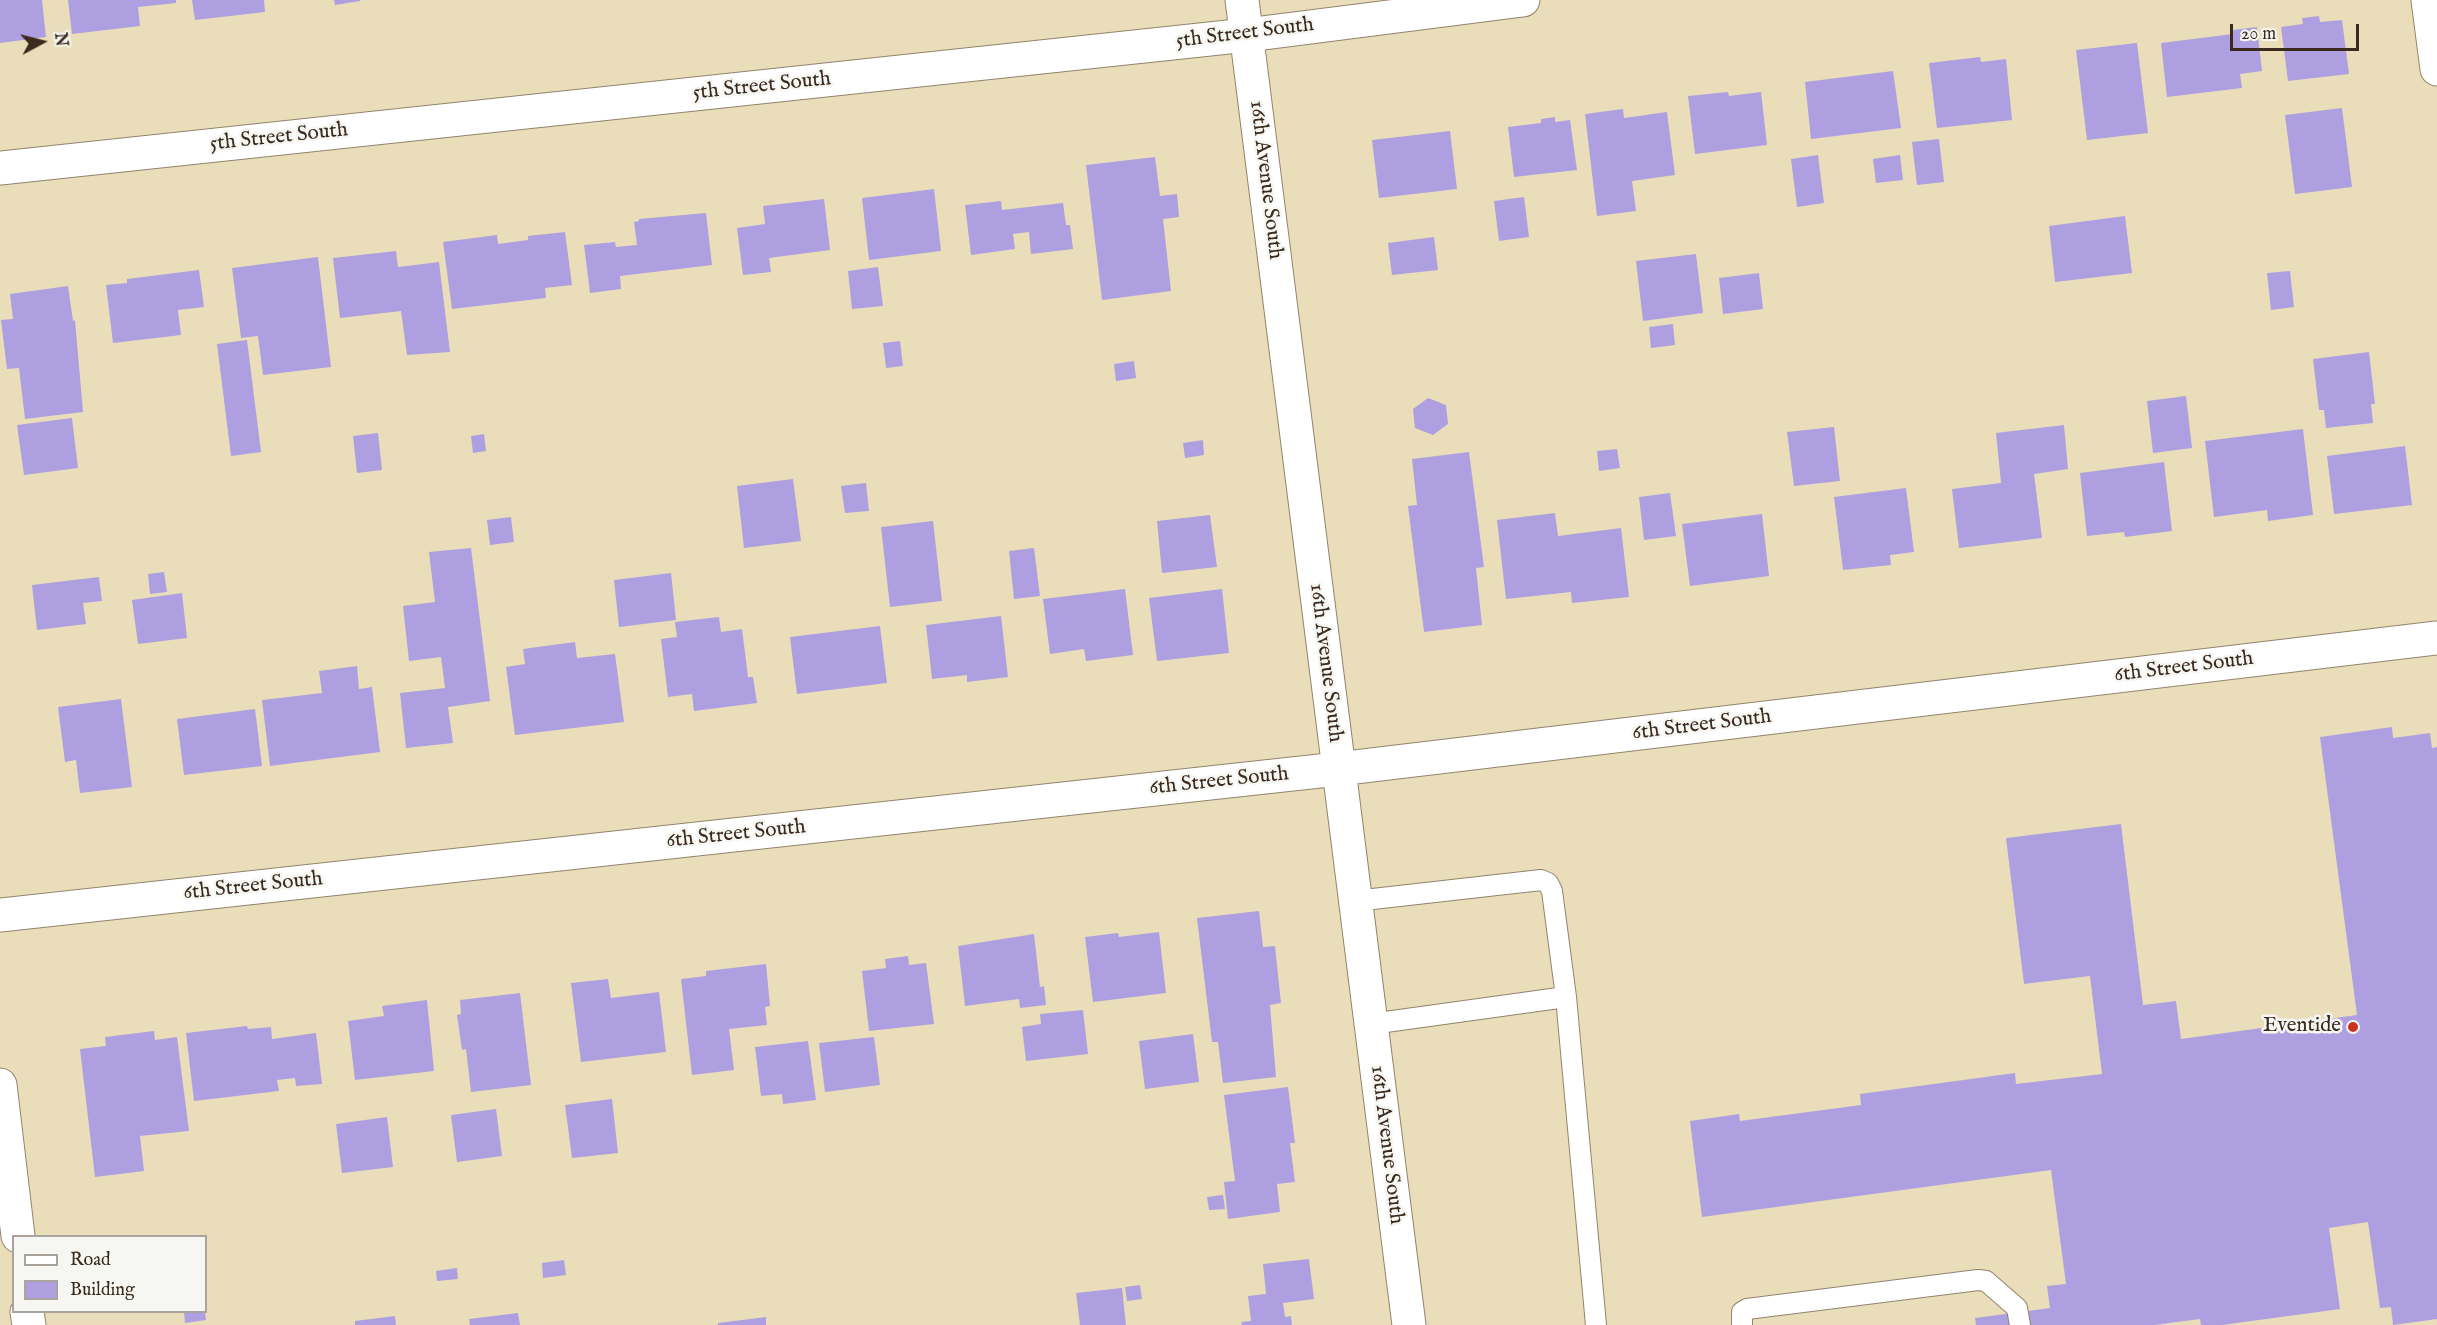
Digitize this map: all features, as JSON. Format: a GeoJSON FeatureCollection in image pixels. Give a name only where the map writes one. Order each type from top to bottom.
{"type":"FeatureCollection","features":[{"type":"Feature","properties":{"kind":"street","name":"16th Avenue South"},"geometry":{"type":"LineString","coordinates":[[1242,0],[1409,1325]]}},
{"type":"Feature","properties":{"kind":"street","name":"5th Street South"},"geometry":{"type":"LineString","coordinates":[[0,168],[1247,35],[1523,0]]}},
{"type":"Feature","properties":{"kind":"street"},"geometry":{"type":"LineString","coordinates":[[2428,0],[2437,69]]}},
{"type":"Feature","properties":{"kind":"street","name":"6th Street South"},"geometry":{"type":"LineString","coordinates":[[0,915],[1338,769],[2437,638]]}},
{"type":"Feature","properties":{"kind":"street"},"geometry":{"type":"LineString","coordinates":[[0,1085],[18,1235]]}},
{"type":"Feature","properties":{"kind":"lane"},"geometry":{"type":"LineString","coordinates":[[1355,901],[1541,880],[1548,883],[1566,997],[1596,1325]]}},
{"type":"Feature","properties":{"kind":"lane"},"geometry":{"type":"LineString","coordinates":[[1371,1024],[1566,997]]}},
{"type":"Feature","properties":{"kind":"lane"},"geometry":{"type":"LineString","coordinates":[[1742,1325],[1742,1312],[1747,1309],[1978,1280],[1986,1281],[2017,1308],[2019,1325]]}},
{"type":"Feature","properties":{"kind":"building"},"geometry":{"type":"Polygon","coordinates":[[[0,0],[42,0],[46,37],[0,43],[0,0]]]}},
{"type":"Feature","properties":{"kind":"building"},"geometry":{"type":"Polygon","coordinates":[[[68,0],[176,0],[176,3],[138,7],[140,26],[72,34],[68,0]]]}},
{"type":"Feature","properties":{"kind":"building"},"geometry":{"type":"Polygon","coordinates":[[[192,0],[264,0],[265,12],[195,20],[192,0]]]}},
{"type":"Feature","properties":{"kind":"building"},"geometry":{"type":"Polygon","coordinates":[[[334,0],[360,0],[360,1],[335,5],[334,0]]]}},
{"type":"Feature","properties":{"kind":"building"},"geometry":{"type":"Polygon","coordinates":[[[2319,16],[2320,22],[2342,20],[2349,74],[2288,81],[2281,27],[2303,24],[2302,18],[2319,16]]]}},
{"type":"Feature","properties":{"kind":"building"},"geometry":{"type":"Polygon","coordinates":[[[2257,27],[2262,71],[2240,74],[2242,88],[2167,97],[2161,43],[2233,34],[2233,30],[2257,27]]]}},
{"type":"Feature","properties":{"kind":"building"},"geometry":{"type":"Polygon","coordinates":[[[2137,43],[2148,133],[2087,140],[2076,50],[2137,43]]]}},
{"type":"Feature","properties":{"kind":"building"},"geometry":{"type":"Polygon","coordinates":[[[1980,57],[1981,62],[2006,59],[2012,120],[1937,128],[1929,63],[1980,57]]]}},
{"type":"Feature","properties":{"kind":"building"},"geometry":{"type":"Polygon","coordinates":[[[1893,71],[1901,128],[1811,139],[1805,82],[1893,71]]]}},
{"type":"Feature","properties":{"kind":"building"},"geometry":{"type":"Polygon","coordinates":[[[1728,92],[1729,96],[1761,92],[1767,145],[1695,154],[1688,96],[1728,92]]]}},
{"type":"Feature","properties":{"kind":"building"},"geometry":{"type":"Polygon","coordinates":[[[2342,108],[2352,187],[2295,194],[2285,115],[2342,108]]]}},
{"type":"Feature","properties":{"kind":"building"},"geometry":{"type":"Polygon","coordinates":[[[1623,109],[1624,118],[1667,112],[1675,175],[1632,181],[1636,211],[1597,216],[1585,114],[1623,109]]]}},
{"type":"Feature","properties":{"kind":"building"},"geometry":{"type":"Polygon","coordinates":[[[1555,117],[1555,122],[1570,120],[1577,170],[1514,177],[1508,127],[1541,123],[1541,119],[1555,117]]]}},
{"type":"Feature","properties":{"kind":"building"},"geometry":{"type":"Polygon","coordinates":[[[1450,131],[1457,189],[1379,198],[1372,140],[1450,131]]]}},
{"type":"Feature","properties":{"kind":"building"},"geometry":{"type":"Polygon","coordinates":[[[1939,139],[1944,182],[1917,185],[1912,142],[1939,139]]]}},
{"type":"Feature","properties":{"kind":"building"},"geometry":{"type":"Polygon","coordinates":[[[1818,155],[1824,203],[1797,207],[1791,159],[1818,155]]]}},
{"type":"Feature","properties":{"kind":"building"},"geometry":{"type":"Polygon","coordinates":[[[1900,155],[1903,180],[1876,183],[1873,159],[1900,155]]]}},
{"type":"Feature","properties":{"kind":"building"},"geometry":{"type":"Polygon","coordinates":[[[1155,157],[1160,196],[1177,194],[1179,217],[1163,219],[1171,291],[1102,300],[1086,165],[1155,157]]]}},
{"type":"Feature","properties":{"kind":"building"},"geometry":{"type":"Polygon","coordinates":[[[934,189],[941,251],[869,260],[862,198],[934,189]]]}},
{"type":"Feature","properties":{"kind":"building"},"geometry":{"type":"Polygon","coordinates":[[[1524,197],[1529,237],[1499,241],[1494,201],[1524,197]]]}},
{"type":"Feature","properties":{"kind":"building"},"geometry":{"type":"Polygon","coordinates":[[[824,199],[830,250],[769,258],[771,272],[743,275],[737,228],[765,224],[763,206],[824,199]]]}},
{"type":"Feature","properties":{"kind":"building"},"geometry":{"type":"Polygon","coordinates":[[[1001,201],[1002,210],[1063,203],[1066,225],[1070,225],[1073,249],[1031,254],[1029,232],[1013,234],[1015,249],[971,255],[965,205],[1001,201]]]}},
{"type":"Feature","properties":{"kind":"building"},"geometry":{"type":"Polygon","coordinates":[[[706,213],[712,265],[620,276],[621,289],[590,293],[584,245],[615,242],[616,247],[637,245],[634,222],[639,219],[706,213]]]}},
{"type":"Feature","properties":{"kind":"building"},"geometry":{"type":"Polygon","coordinates":[[[2125,216],[2132,273],[2055,282],[2049,226],[2125,216]]]}},
{"type":"Feature","properties":{"kind":"building"},"geometry":{"type":"Polygon","coordinates":[[[565,232],[572,285],[545,288],[546,298],[452,309],[443,242],[497,235],[498,244],[528,240],[528,236],[565,232]]]}},
{"type":"Feature","properties":{"kind":"building"},"geometry":{"type":"Polygon","coordinates":[[[1434,237],[1438,270],[1392,275],[1388,243],[1434,237]]]}},
{"type":"Feature","properties":{"kind":"building"},"geometry":{"type":"Polygon","coordinates":[[[396,251],[398,267],[439,262],[450,352],[407,355],[401,311],[340,318],[333,258],[396,251]]]}},
{"type":"Feature","properties":{"kind":"building"},"geometry":{"type":"Polygon","coordinates":[[[1696,254],[1703,313],[1643,321],[1636,261],[1696,254]]]}},
{"type":"Feature","properties":{"kind":"building"},"geometry":{"type":"Polygon","coordinates":[[[318,257],[331,367],[263,375],[258,336],[241,338],[232,268],[318,257]]]}},
{"type":"Feature","properties":{"kind":"building"},"geometry":{"type":"Polygon","coordinates":[[[878,267],[883,306],[852,309],[848,271],[878,267]]]}},
{"type":"Feature","properties":{"kind":"building"},"geometry":{"type":"Polygon","coordinates":[[[199,270],[204,307],[178,310],[181,335],[113,343],[106,285],[127,283],[127,279],[199,270]]]}},
{"type":"Feature","properties":{"kind":"building"},"geometry":{"type":"Polygon","coordinates":[[[2290,271],[2294,307],[2271,310],[2267,273],[2290,271]]]}},
{"type":"Feature","properties":{"kind":"building"},"geometry":{"type":"Polygon","coordinates":[[[1759,273],[1763,309],[1723,314],[1719,278],[1759,273]]]}},
{"type":"Feature","properties":{"kind":"building"},"geometry":{"type":"Polygon","coordinates":[[[68,286],[73,321],[75,320],[83,412],[25,419],[19,368],[7,369],[1,320],[13,319],[10,294],[68,286]]]}},
{"type":"Feature","properties":{"kind":"building"},"geometry":{"type":"Polygon","coordinates":[[[1673,324],[1675,345],[1651,348],[1649,327],[1673,324]]]}},
{"type":"Feature","properties":{"kind":"building"},"geometry":{"type":"Polygon","coordinates":[[[247,340],[261,452],[231,456],[217,344],[247,340]]]}},
{"type":"Feature","properties":{"kind":"building"},"geometry":{"type":"Polygon","coordinates":[[[900,341],[903,366],[886,368],[883,343],[900,341]]]}},
{"type":"Feature","properties":{"kind":"building"},"geometry":{"type":"Polygon","coordinates":[[[2369,352],[2375,404],[2371,404],[2373,423],[2326,428],[2324,410],[2319,410],[2313,359],[2369,352]]]}},
{"type":"Feature","properties":{"kind":"building"},"geometry":{"type":"Polygon","coordinates":[[[1134,361],[1136,378],[1116,381],[1114,364],[1134,361]]]}},
{"type":"Feature","properties":{"kind":"building"},"geometry":{"type":"Polygon","coordinates":[[[2186,396],[2192,448],[2153,453],[2147,401],[2186,396]]]}},
{"type":"Feature","properties":{"kind":"building"},"geometry":{"type":"Polygon","coordinates":[[[1428,398],[1446,405],[1448,424],[1433,435],[1415,428],[1413,409],[1428,398]]]}},
{"type":"Feature","properties":{"kind":"building"},"geometry":{"type":"Polygon","coordinates":[[[72,418],[78,468],[24,475],[17,425],[72,418]]]}},
{"type":"Feature","properties":{"kind":"building"},"geometry":{"type":"Polygon","coordinates":[[[2064,425],[2068,469],[2034,474],[2042,538],[1959,548],[1952,489],[2001,483],[1996,433],[2064,425]]]}},
{"type":"Feature","properties":{"kind":"building"},"geometry":{"type":"Polygon","coordinates":[[[1834,427],[1840,481],[1794,486],[1787,432],[1834,427]]]}},
{"type":"Feature","properties":{"kind":"building"},"geometry":{"type":"Polygon","coordinates":[[[2303,429],[2313,515],[2268,521],[2267,510],[2214,517],[2205,441],[2303,429]]]}},
{"type":"Feature","properties":{"kind":"building"},"geometry":{"type":"Polygon","coordinates":[[[378,433],[382,470],[357,473],[353,436],[378,433]]]}},
{"type":"Feature","properties":{"kind":"building"},"geometry":{"type":"Polygon","coordinates":[[[484,434],[486,451],[473,453],[471,436],[484,434]]]}},
{"type":"Feature","properties":{"kind":"building"},"geometry":{"type":"Polygon","coordinates":[[[1203,440],[1204,455],[1185,458],[1183,443],[1203,440]]]}},
{"type":"Feature","properties":{"kind":"building"},"geometry":{"type":"Polygon","coordinates":[[[2405,446],[2412,505],[2334,514],[2327,456],[2405,446]]]}},
{"type":"Feature","properties":{"kind":"building"},"geometry":{"type":"Polygon","coordinates":[[[1617,449],[1620,468],[1599,471],[1597,451],[1617,449]]]}},
{"type":"Feature","properties":{"kind":"building"},"geometry":{"type":"Polygon","coordinates":[[[1469,452],[1484,567],[1476,568],[1482,625],[1424,632],[1408,506],[1417,505],[1412,459],[1469,452]]]}},
{"type":"Feature","properties":{"kind":"building"},"geometry":{"type":"Polygon","coordinates":[[[2164,462],[2172,531],[2125,537],[2124,532],[2087,536],[2080,473],[2164,462]]]}},
{"type":"Feature","properties":{"kind":"building"},"geometry":{"type":"Polygon","coordinates":[[[793,479],[801,541],[744,548],[737,486],[793,479]]]}},
{"type":"Feature","properties":{"kind":"building"},"geometry":{"type":"Polygon","coordinates":[[[866,483],[869,511],[845,513],[841,486],[866,483]]]}},
{"type":"Feature","properties":{"kind":"building"},"geometry":{"type":"Polygon","coordinates":[[[1906,488],[1914,552],[1890,555],[1891,565],[1843,570],[1834,497],[1906,488]]]}},
{"type":"Feature","properties":{"kind":"building"},"geometry":{"type":"Polygon","coordinates":[[[1670,493],[1676,536],[1644,540],[1639,497],[1670,493]]]}},
{"type":"Feature","properties":{"kind":"building"},"geometry":{"type":"Polygon","coordinates":[[[1555,513],[1558,536],[1621,528],[1629,597],[1572,603],[1571,592],[1506,599],[1497,520],[1555,513]]]}},
{"type":"Feature","properties":{"kind":"building"},"geometry":{"type":"Polygon","coordinates":[[[1762,514],[1769,576],[1690,586],[1682,524],[1762,514]]]}},
{"type":"Feature","properties":{"kind":"building"},"geometry":{"type":"Polygon","coordinates":[[[1210,515],[1217,567],[1162,573],[1157,521],[1210,515]]]}},
{"type":"Feature","properties":{"kind":"building"},"geometry":{"type":"Polygon","coordinates":[[[511,517],[514,542],[490,545],[487,520],[511,517]]]}},
{"type":"Feature","properties":{"kind":"building"},"geometry":{"type":"Polygon","coordinates":[[[933,521],[942,601],[890,607],[881,527],[933,521]]]}},
{"type":"Feature","properties":{"kind":"building"},"geometry":{"type":"Polygon","coordinates":[[[471,548],[490,701],[448,707],[453,743],[406,748],[400,693],[445,688],[441,657],[409,661],[403,606],[435,602],[429,552],[471,548]]]}},
{"type":"Feature","properties":{"kind":"building"},"geometry":{"type":"Polygon","coordinates":[[[1034,548],[1040,596],[1014,599],[1009,551],[1034,548]]]}},
{"type":"Feature","properties":{"kind":"building"},"geometry":{"type":"Polygon","coordinates":[[[164,572],[167,592],[150,594],[148,574],[164,572]]]}},
{"type":"Feature","properties":{"kind":"building"},"geometry":{"type":"Polygon","coordinates":[[[671,573],[676,620],[619,627],[614,580],[671,573]]]}},
{"type":"Feature","properties":{"kind":"building"},"geometry":{"type":"Polygon","coordinates":[[[99,577],[102,601],[83,603],[86,624],[37,630],[32,585],[99,577]]]}},
{"type":"Feature","properties":{"kind":"building"},"geometry":{"type":"Polygon","coordinates":[[[1125,589],[1133,655],[1086,661],[1084,649],[1050,654],[1043,599],[1125,589]]]}},
{"type":"Feature","properties":{"kind":"building"},"geometry":{"type":"Polygon","coordinates":[[[1222,589],[1229,653],[1157,661],[1149,598],[1222,589]]]}},
{"type":"Feature","properties":{"kind":"building"},"geometry":{"type":"Polygon","coordinates":[[[182,593],[187,638],[138,644],[132,600],[182,593]]]}},
{"type":"Feature","properties":{"kind":"building"},"geometry":{"type":"Polygon","coordinates":[[[1001,616],[1008,677],[967,682],[967,675],[932,679],[926,625],[1001,616]]]}},
{"type":"Feature","properties":{"kind":"building"},"geometry":{"type":"Polygon","coordinates":[[[719,617],[721,632],[742,629],[748,677],[753,677],[757,703],[694,711],[692,694],[668,697],[661,639],[677,637],[675,622],[719,617]]]}},
{"type":"Feature","properties":{"kind":"building"},"geometry":{"type":"Polygon","coordinates":[[[880,626],[887,683],[797,694],[790,637],[880,626]]]}},
{"type":"Feature","properties":{"kind":"building"},"geometry":{"type":"Polygon","coordinates":[[[575,642],[577,658],[615,654],[624,722],[515,735],[506,667],[525,664],[523,649],[575,642]]]}},
{"type":"Feature","properties":{"kind":"building"},"geometry":{"type":"Polygon","coordinates":[[[357,666],[359,689],[372,687],[380,752],[270,766],[262,700],[322,693],[319,671],[357,666]]]}},
{"type":"Feature","properties":{"kind":"building"},"geometry":{"type":"Polygon","coordinates":[[[121,699],[132,787],[80,793],[76,760],[65,762],[58,707],[121,699]]]}},
{"type":"Feature","properties":{"kind":"building"},"geometry":{"type":"Polygon","coordinates":[[[255,709],[262,766],[184,775],[177,719],[255,709]]]}},
{"type":"Feature","properties":{"kind":"building","name":"Eventide"},"geometry":{"type":"Polygon","coordinates":[[[2392,727],[2393,738],[2430,733],[2432,748],[2437,747],[2437,1319],[2393,1325],[2391,1307],[2380,1308],[2368,1222],[2329,1228],[2340,1309],[2222,1325],[2201,1325],[2200,1319],[2155,1325],[1976,1325],[1975,1318],[2050,1308],[2047,1286],[2066,1284],[2051,1170],[1702,1217],[1690,1121],[1739,1114],[1740,1121],[1861,1105],[1860,1094],[2015,1073],[2016,1084],[2102,1074],[2090,976],[2024,984],[2006,838],[2121,824],[2143,1005],[2176,1001],[2181,1039],[2357,1015],[2320,737],[2392,727]]]}},
{"type":"Feature","properties":{"kind":"building"},"geometry":{"type":"Polygon","coordinates":[[[1259,911],[1263,947],[1275,946],[1281,1003],[1270,1005],[1276,1077],[1223,1083],[1218,1042],[1212,1042],[1197,918],[1259,911]]]}},
{"type":"Feature","properties":{"kind":"building"},"geometry":{"type":"Polygon","coordinates":[[[1159,932],[1166,993],[1093,1002],[1085,937],[1118,933],[1119,937],[1159,932]]]}},
{"type":"Feature","properties":{"kind":"building"},"geometry":{"type":"Polygon","coordinates":[[[1034,934],[1040,987],[1044,986],[1046,1005],[1020,1008],[1019,999],[965,1006],[958,946],[1034,934]]]}},
{"type":"Feature","properties":{"kind":"building"},"geometry":{"type":"Polygon","coordinates":[[[908,956],[909,965],[926,963],[934,1024],[869,1031],[862,971],[886,968],[885,959],[908,956]]]}},
{"type":"Feature","properties":{"kind":"building"},"geometry":{"type":"Polygon","coordinates":[[[766,964],[770,1006],[765,1007],[767,1025],[729,1029],[734,1070],[692,1075],[681,979],[706,976],[706,971],[766,964]]]}},
{"type":"Feature","properties":{"kind":"building"},"geometry":{"type":"Polygon","coordinates":[[[608,979],[611,998],[659,992],[666,1052],[581,1062],[571,983],[608,979]]]}},
{"type":"Feature","properties":{"kind":"building"},"geometry":{"type":"Polygon","coordinates":[[[520,993],[531,1085],[471,1092],[466,1049],[462,1050],[457,1015],[461,1014],[460,1000],[520,993]]]}},
{"type":"Feature","properties":{"kind":"building"},"geometry":{"type":"Polygon","coordinates":[[[427,1000],[434,1071],[355,1080],[348,1021],[384,1016],[382,1006],[427,1000]]]}},
{"type":"Feature","properties":{"kind":"building"},"geometry":{"type":"Polygon","coordinates":[[[1083,1010],[1088,1054],[1026,1061],[1022,1027],[1041,1024],[1040,1014],[1083,1010]]]}},
{"type":"Feature","properties":{"kind":"building"},"geometry":{"type":"Polygon","coordinates":[[[247,1026],[248,1029],[271,1027],[272,1039],[316,1033],[322,1084],[296,1086],[295,1078],[277,1080],[279,1091],[194,1101],[186,1033],[247,1026]]]}},
{"type":"Feature","properties":{"kind":"building"},"geometry":{"type":"Polygon","coordinates":[[[154,1031],[155,1040],[177,1037],[189,1131],[140,1136],[144,1171],[95,1177],[80,1049],[106,1046],[105,1037],[154,1031]]]}},
{"type":"Feature","properties":{"kind":"building"},"geometry":{"type":"Polygon","coordinates":[[[1193,1034],[1199,1082],[1145,1089],[1139,1041],[1193,1034]]]}},
{"type":"Feature","properties":{"kind":"building"},"geometry":{"type":"Polygon","coordinates":[[[874,1037],[880,1085],[825,1092],[819,1043],[874,1037]]]}},
{"type":"Feature","properties":{"kind":"building"},"geometry":{"type":"Polygon","coordinates":[[[808,1041],[816,1100],[783,1104],[782,1094],[761,1096],[755,1047],[808,1041]]]}},
{"type":"Feature","properties":{"kind":"building"},"geometry":{"type":"Polygon","coordinates":[[[1288,1087],[1295,1143],[1290,1143],[1295,1182],[1277,1184],[1280,1212],[1228,1219],[1224,1182],[1235,1181],[1224,1095],[1288,1087]]]}},
{"type":"Feature","properties":{"kind":"building"},"geometry":{"type":"Polygon","coordinates":[[[612,1099],[618,1153],[572,1158],[565,1105],[612,1099]]]}},
{"type":"Feature","properties":{"kind":"building"},"geometry":{"type":"Polygon","coordinates":[[[496,1109],[502,1156],[457,1162],[451,1115],[496,1109]]]}},
{"type":"Feature","properties":{"kind":"building"},"geometry":{"type":"Polygon","coordinates":[[[387,1117],[393,1167],[342,1173],[336,1124],[387,1117]]]}},
{"type":"Feature","properties":{"kind":"building"},"geometry":{"type":"Polygon","coordinates":[[[1223,1195],[1225,1209],[1209,1210],[1207,1197],[1223,1195]]]}},
{"type":"Feature","properties":{"kind":"building"},"geometry":{"type":"Polygon","coordinates":[[[1309,1259],[1314,1299],[1283,1303],[1285,1317],[1291,1316],[1292,1325],[1242,1325],[1241,1322],[1251,1321],[1248,1296],[1266,1294],[1263,1264],[1309,1259]]]}},
{"type":"Feature","properties":{"kind":"building"},"geometry":{"type":"Polygon","coordinates":[[[564,1260],[566,1275],[543,1278],[542,1263],[564,1260]]]}},
{"type":"Feature","properties":{"kind":"building"},"geometry":{"type":"Polygon","coordinates":[[[457,1268],[458,1279],[437,1281],[436,1271],[457,1268]]]}},
{"type":"Feature","properties":{"kind":"building"},"geometry":{"type":"Polygon","coordinates":[[[1140,1285],[1142,1299],[1127,1301],[1125,1287],[1140,1285]]]}},
{"type":"Feature","properties":{"kind":"building"},"geometry":{"type":"Polygon","coordinates":[[[1122,1288],[1126,1325],[1080,1325],[1076,1293],[1122,1288]]]}},
{"type":"Feature","properties":{"kind":"building"},"geometry":{"type":"Polygon","coordinates":[[[184,1313],[205,1313],[206,1320],[185,1323],[184,1313]]]}},
{"type":"Feature","properties":{"kind":"building"},"geometry":{"type":"Polygon","coordinates":[[[518,1313],[520,1325],[470,1325],[469,1319],[518,1313]]]}},
{"type":"Feature","properties":{"kind":"building"},"geometry":{"type":"Polygon","coordinates":[[[395,1316],[396,1325],[355,1325],[355,1321],[395,1316]]]}},
{"type":"Feature","properties":{"kind":"building"},"geometry":{"type":"Polygon","coordinates":[[[766,1317],[766,1325],[718,1325],[718,1323],[766,1317]]]}},
{"type":"Feature","properties":{"kind":"place","name":"Eventide"},"geometry":{"type":"Point","coordinates":[2353,1027]}}]}
